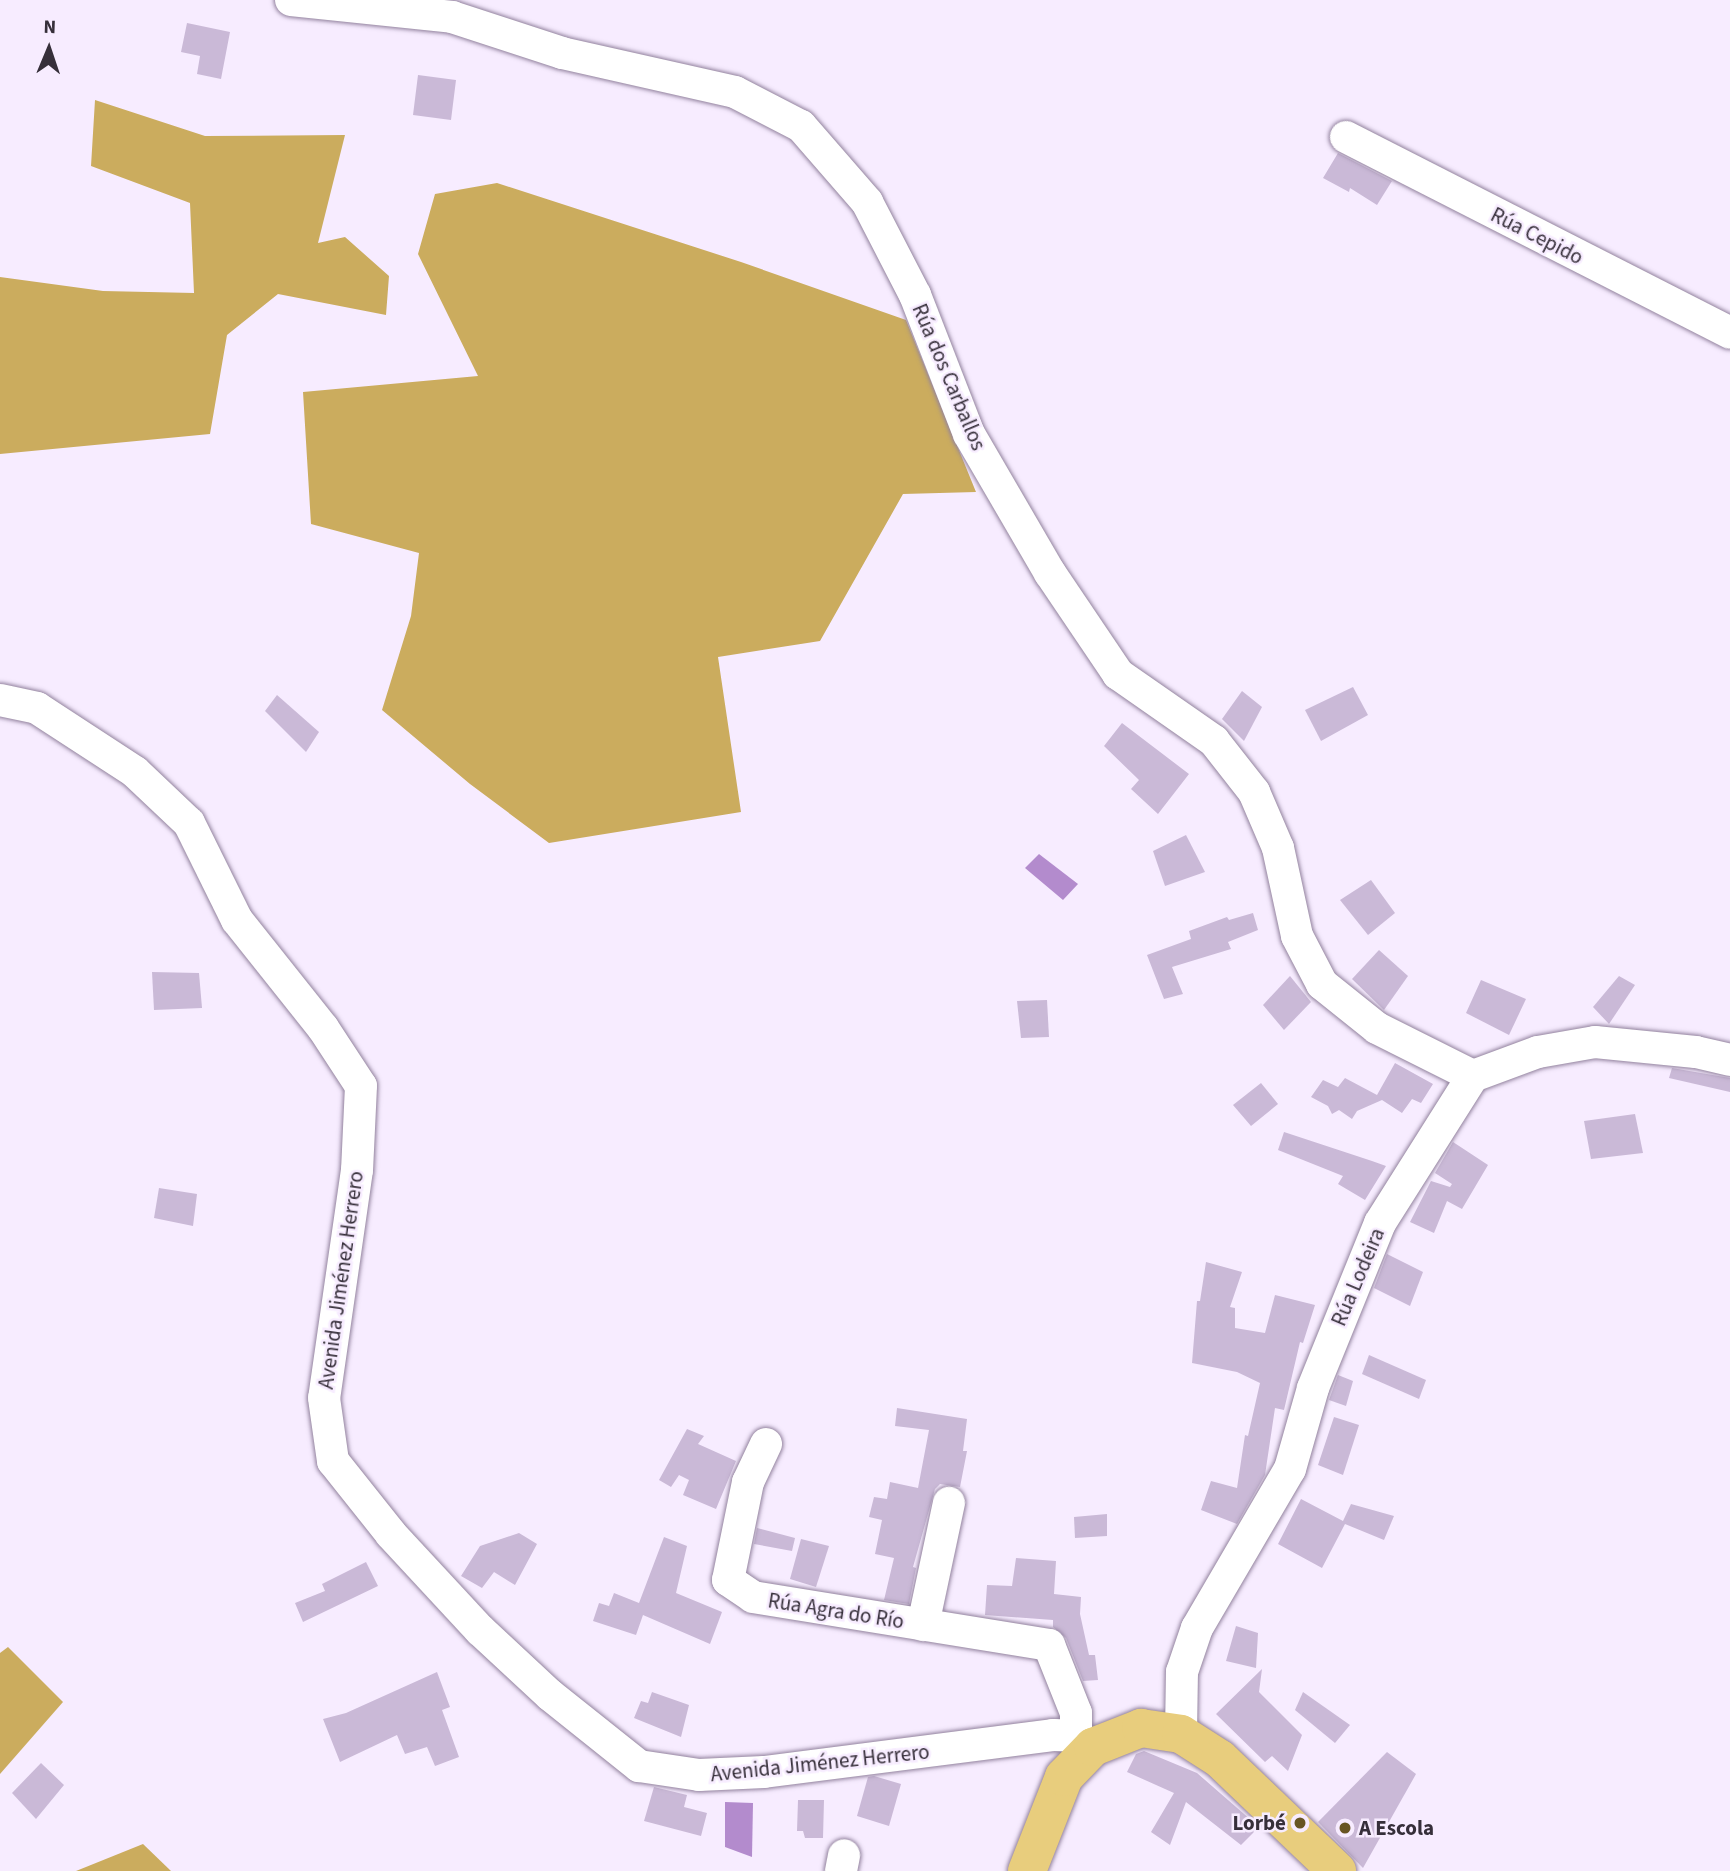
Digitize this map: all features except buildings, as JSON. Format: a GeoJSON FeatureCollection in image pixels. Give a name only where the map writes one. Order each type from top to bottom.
{"type":"FeatureCollection","features":[{"type":"Feature","properties":{"kind":"main road"},"geometry":{"type":"LineString","coordinates":[[1027,1871],[1065,1777],[1084,1742],[1141,1728],[1181,1734],[1220,1759],[1327,1868]]}},
{"type":"Feature","properties":{"kind":"street","name":"Rúa dos Carballos"},"geometry":{"type":"LineString","coordinates":[[291,0],[452,17],[562,53],[735,92],[801,126],[867,202],[915,295],[969,434],[1049,573],[1087,629],[1118,674],[1214,741],[1255,792],[1278,848],[1297,936],[1322,984],[1377,1028],[1473,1076]]}},
{"type":"Feature","properties":{"kind":"street","name":"Rúa Cepido"},"geometry":{"type":"LineString","coordinates":[[1346,137],[1730,333]]}},
{"type":"Feature","properties":{"kind":"street","name":"Avenida Jiménez Herrero"},"geometry":{"type":"LineString","coordinates":[[0,700],[37,708],[135,772],[189,823],[237,920],[323,1028],[361,1086],[356,1170],[324,1398],[333,1461],[391,1534],[480,1630],[550,1695],[639,1766],[699,1775],[764,1772],[1053,1735],[1084,1742]]}},
{"type":"Feature","properties":{"kind":"street"},"geometry":{"type":"LineString","coordinates":[[1473,1076],[1538,1052],[1595,1042],[1696,1052],[1730,1060]]}},
{"type":"Feature","properties":{"kind":"street","name":"Rúa Lodeira"},"geometry":{"type":"LineString","coordinates":[[1181,1734],[1182,1672],[1197,1628],[1290,1469],[1313,1388],[1380,1223],[1473,1076]]}},
{"type":"Feature","properties":{"kind":"street","name":"Rúa Agra do Río"},"geometry":{"type":"LineString","coordinates":[[766,1444],[748,1482],[728,1580],[753,1597],[1049,1645],[1076,1713],[1084,1742]]}},
{"type":"Feature","properties":{"kind":"street","name":"Rúa Agra do Río"},"geometry":{"type":"LineString","coordinates":[[923,1625],[949,1503]]}},
{"type":"Feature","properties":{"kind":"shaded area"},"geometry":{"type":"Polygon","coordinates":[[[95,100],[205,136],[345,135],[318,243],[345,237],[389,276],[386,315],[278,294],[227,335],[210,434],[0,454],[0,277],[103,291],[194,293],[190,203],[91,166],[95,100]]]}},
{"type":"Feature","properties":{"kind":"shaded area"},"geometry":{"type":"Polygon","coordinates":[[[497,183],[741,262],[906,320],[976,492],[903,494],[820,641],[718,657],[741,812],[549,843],[470,784],[382,710],[411,616],[419,553],[311,524],[303,392],[478,376],[418,254],[435,194],[497,183]]]}},
{"type":"Feature","properties":{"kind":"shaded area"},"geometry":{"type":"Polygon","coordinates":[[[1039,854],[1078,884],[1063,900],[1025,868],[1039,854]]]}},
{"type":"Feature","properties":{"kind":"shaded area"},"geometry":{"type":"Polygon","coordinates":[[[8,1647],[63,1702],[0,1774],[0,1653],[8,1647]]]}},
{"type":"Feature","properties":{"kind":"shaded area"},"geometry":{"type":"Polygon","coordinates":[[[725,1802],[753,1803],[752,1857],[725,1847],[725,1802]]]}},
{"type":"Feature","properties":{"kind":"shaded area"},"geometry":{"type":"Polygon","coordinates":[[[143,1844],[171,1871],[76,1871],[143,1844]]]}},
{"type":"Feature","properties":{"kind":"place","name":"Lorbé"},"geometry":{"type":"Point","coordinates":[1300,1823]}},
{"type":"Feature","properties":{"kind":"place","name":"A Escola"},"geometry":{"type":"Point","coordinates":[1345,1828]}}]}
